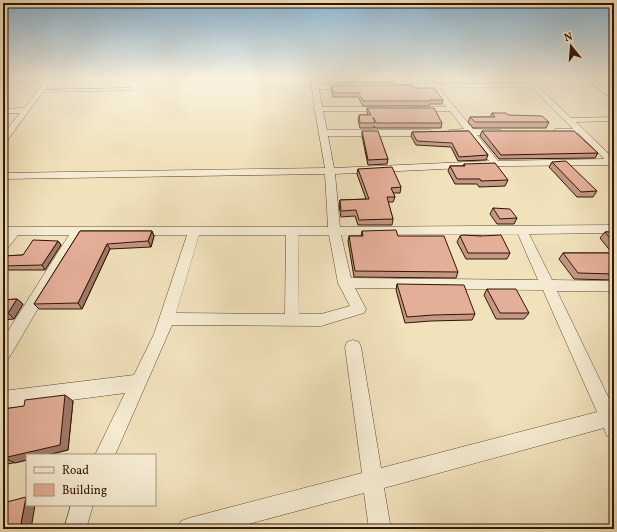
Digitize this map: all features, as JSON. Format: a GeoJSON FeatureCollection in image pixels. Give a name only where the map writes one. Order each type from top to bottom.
{"type":"FeatureCollection","features":[{"type":"Feature","properties":{"kind":"street"},"geometry":{"type":"LineString","coordinates":[[4,137],[32,102]]}},
{"type":"Feature","properties":{"kind":"street"},"geometry":{"type":"LineString","coordinates":[[167,319],[320,320],[359,309],[345,283],[334,232],[330,171],[316,102]]}},
{"type":"Feature","properties":{"kind":"street"},"geometry":{"type":"LineString","coordinates":[[444,102],[496,164]]}},
{"type":"Feature","properties":{"kind":"street"},"geometry":{"type":"LineString","coordinates":[[549,102],[613,163]]}},
{"type":"Feature","properties":{"kind":"street"},"geometry":{"type":"LineString","coordinates":[[317,109],[396,109]]}},
{"type":"Feature","properties":{"kind":"street"},"geometry":{"type":"LineString","coordinates":[[411,109],[450,109]]}},
{"type":"Feature","properties":{"kind":"street"},"geometry":{"type":"LineString","coordinates":[[3,111],[26,110]]}},
{"type":"Feature","properties":{"kind":"street"},"geometry":{"type":"LineString","coordinates":[[568,120],[614,118]]}},
{"type":"Feature","properties":{"kind":"street"},"geometry":{"type":"LineString","coordinates":[[549,131],[580,131]]}},
{"type":"Feature","properties":{"kind":"street"},"geometry":{"type":"LineString","coordinates":[[323,133],[509,132]]}},
{"type":"Feature","properties":{"kind":"street"},"geometry":{"type":"LineString","coordinates":[[3,176],[330,171],[496,164],[613,163]]}},
{"type":"Feature","properties":{"kind":"street"},"geometry":{"type":"LineString","coordinates":[[3,231],[334,232],[614,229]]}},
{"type":"Feature","properties":{"kind":"street"},"geometry":{"type":"LineString","coordinates":[[3,246],[16,231]]}},
{"type":"Feature","properties":{"kind":"street"},"geometry":{"type":"LineString","coordinates":[[3,353],[77,231]]}},
{"type":"Feature","properties":{"kind":"street"},"geometry":{"type":"LineString","coordinates":[[105,454],[162,334],[194,231]]}},
{"type":"Feature","properties":{"kind":"street"},"geometry":{"type":"LineString","coordinates":[[189,529],[372,481],[611,423],[522,231]]}},
{"type":"Feature","properties":{"kind":"street"},"geometry":{"type":"LineString","coordinates":[[292,232],[292,320]]}},
{"type":"Feature","properties":{"kind":"street"},"geometry":{"type":"LineString","coordinates":[[345,283],[548,287],[614,286]]}},
{"type":"Feature","properties":{"kind":"street"},"geometry":{"type":"LineString","coordinates":[[353,347],[380,529]]}},
{"type":"Feature","properties":{"kind":"street"},"geometry":{"type":"LineString","coordinates":[[3,400],[139,383]]}},
{"type":"Feature","properties":{"kind":"street"},"geometry":{"type":"LineString","coordinates":[[75,529],[82,506]]}},
{"type":"Feature","properties":{"kind":"building"},"geometry":{"type":"Polygon","coordinates":[[[367,108],[434,108],[442,123],[376,123],[373,117],[375,123],[360,123],[359,115],[371,115],[367,108]]]}},
{"type":"Feature","properties":{"kind":"building"},"geometry":{"type":"Polygon","coordinates":[[[492,113],[542,116],[549,122],[475,122],[470,117],[495,117],[492,113]]]}},
{"type":"Feature","properties":{"kind":"building"},"geometry":{"type":"Polygon","coordinates":[[[362,131],[378,131],[388,159],[368,160],[362,131]]]}},
{"type":"Feature","properties":{"kind":"building"},"geometry":{"type":"Polygon","coordinates":[[[469,131],[488,155],[459,157],[452,143],[417,141],[412,132],[469,131]]]}},
{"type":"Feature","properties":{"kind":"building"},"geometry":{"type":"Polygon","coordinates":[[[482,131],[574,131],[598,153],[501,155],[482,131]]]}},
{"type":"Feature","properties":{"kind":"building"},"geometry":{"type":"Polygon","coordinates":[[[566,161],[597,191],[581,192],[552,162],[566,161]]]}},
{"type":"Feature","properties":{"kind":"building"},"geometry":{"type":"Polygon","coordinates":[[[495,163],[508,180],[481,181],[480,179],[457,179],[450,166],[465,166],[464,164],[495,163]]]}},
{"type":"Feature","properties":{"kind":"building"},"geometry":{"type":"Polygon","coordinates":[[[392,167],[401,187],[391,188],[395,197],[387,197],[393,219],[359,220],[356,210],[341,211],[340,200],[369,199],[358,169],[392,167]]]}},
{"type":"Feature","properties":{"kind":"building"},"geometry":{"type":"Polygon","coordinates":[[[493,208],[510,209],[517,218],[500,219],[493,208]]]}},
{"type":"Feature","properties":{"kind":"building"},"geometry":{"type":"Polygon","coordinates":[[[396,230],[398,236],[444,236],[458,272],[355,271],[349,236],[363,236],[362,231],[396,230]]]}},
{"type":"Feature","properties":{"kind":"building"},"geometry":{"type":"Polygon","coordinates":[[[80,231],[152,231],[148,241],[107,244],[78,303],[34,304],[80,231]]]}},
{"type":"Feature","properties":{"kind":"building"},"geometry":{"type":"Polygon","coordinates":[[[605,232],[614,232],[614,243],[605,232]]]}},
{"type":"Feature","properties":{"kind":"building"},"geometry":{"type":"Polygon","coordinates":[[[501,235],[510,253],[468,253],[460,236],[501,235]]]}},
{"type":"Feature","properties":{"kind":"building"},"geometry":{"type":"Polygon","coordinates":[[[33,240],[58,241],[42,265],[3,266],[3,256],[23,255],[33,240]]]}},
{"type":"Feature","properties":{"kind":"building"},"geometry":{"type":"Polygon","coordinates":[[[563,253],[614,253],[614,274],[578,273],[563,253]]]}},
{"type":"Feature","properties":{"kind":"building"},"geometry":{"type":"Polygon","coordinates":[[[397,284],[464,285],[475,314],[407,317],[397,284]]]}},
{"type":"Feature","properties":{"kind":"building"},"geometry":{"type":"Polygon","coordinates":[[[487,289],[516,289],[529,313],[500,313],[487,289]]]}},
{"type":"Feature","properties":{"kind":"building"},"geometry":{"type":"Polygon","coordinates":[[[17,299],[8,313],[3,314],[3,300],[17,299]]]}},
{"type":"Feature","properties":{"kind":"building"},"geometry":{"type":"Polygon","coordinates":[[[65,395],[60,445],[3,458],[3,409],[24,406],[25,400],[65,395]]]}},
{"type":"Feature","properties":{"kind":"building"},"geometry":{"type":"Polygon","coordinates":[[[26,497],[20,529],[3,529],[3,503],[26,497]]]}}]}
